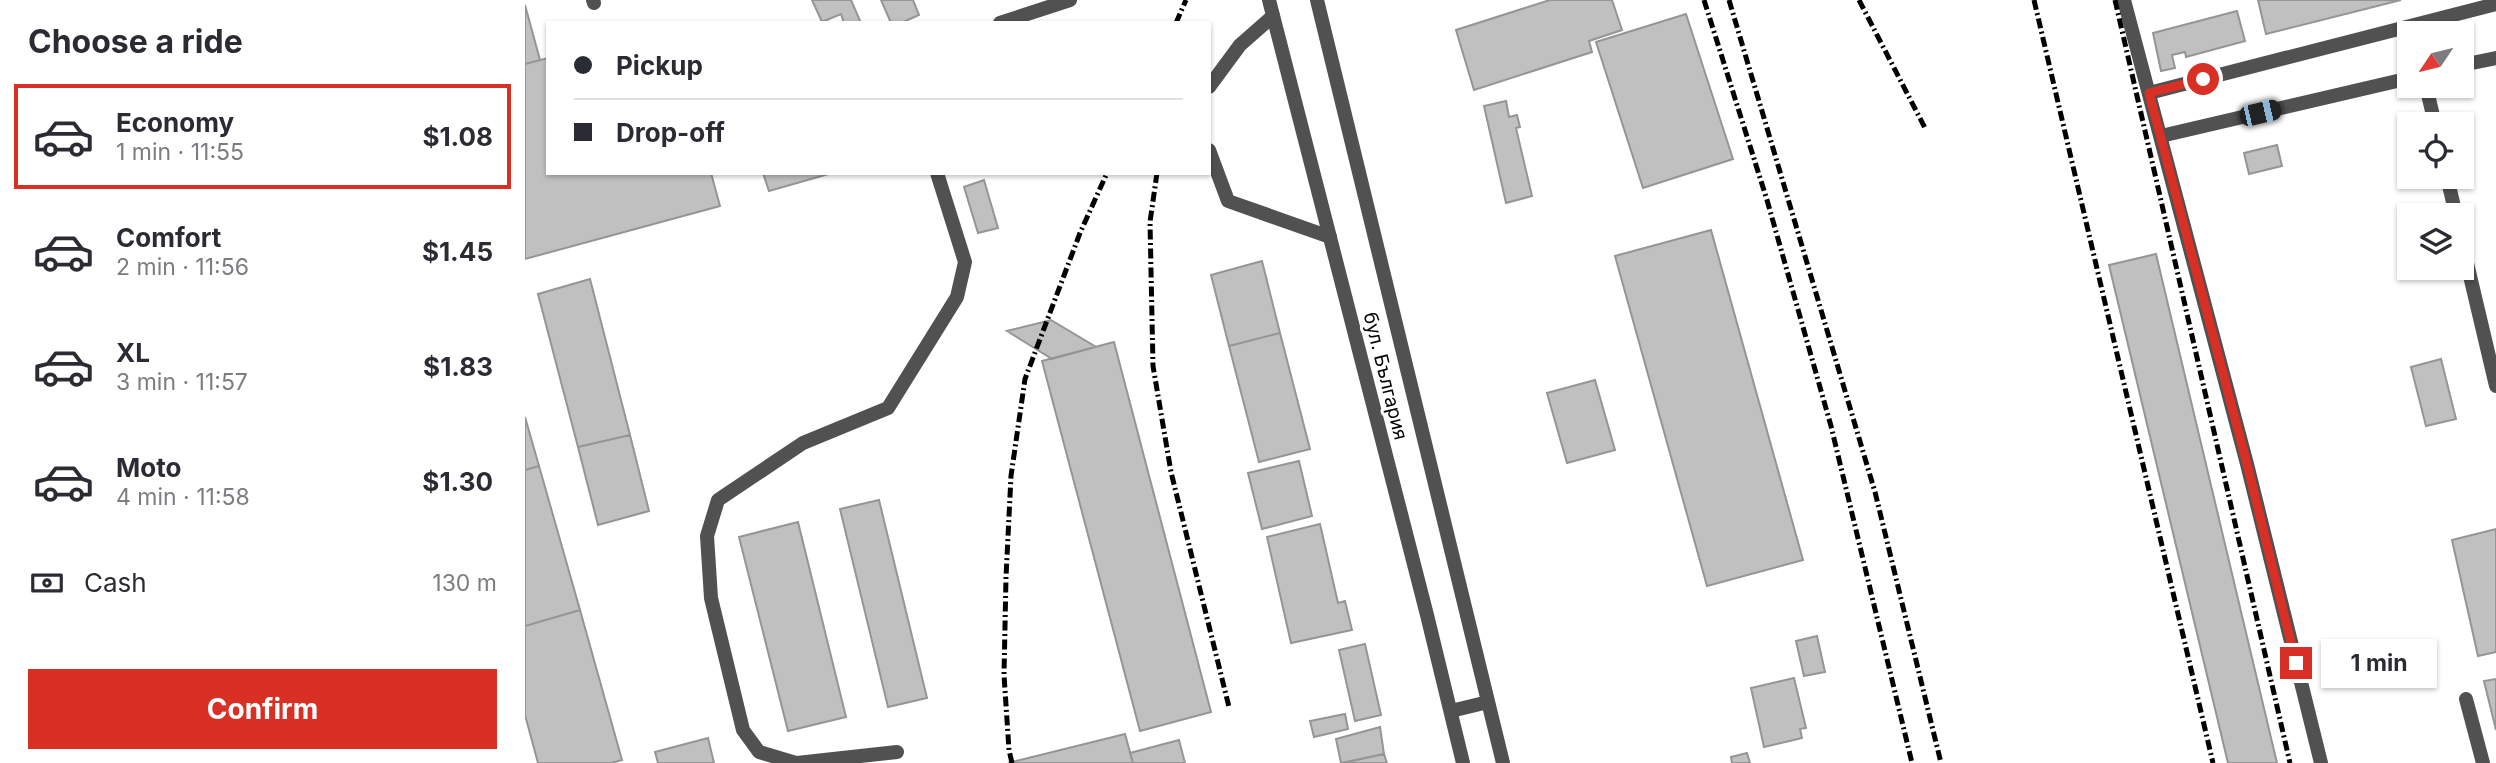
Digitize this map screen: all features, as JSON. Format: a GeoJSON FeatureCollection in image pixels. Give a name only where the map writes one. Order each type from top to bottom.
{"type":"FeatureCollection","features":[{"type":"Feature","properties":{"kind":"street"},"geometry":{"type":"LineString","coordinates":[[1006,21],[1070,0]]}},
{"type":"Feature","properties":{"kind":"street","name":"бул. България"},"geometry":{"type":"LineString","coordinates":[[1269,0],[1463,763]]}},
{"type":"Feature","properties":{"kind":"street","name":"бул. България"},"geometry":{"type":"LineString","coordinates":[[1317,0],[1503,763]]}},
{"type":"Feature","properties":{"kind":"street"},"geometry":{"type":"LineString","coordinates":[[2124,0],[2243,451],[2321,763]]}},
{"type":"Feature","properties":{"kind":"street"},"geometry":{"type":"LineString","coordinates":[[2149,93],[2496,4]]}},
{"type":"Feature","properties":{"kind":"street"},"geometry":{"type":"LineString","coordinates":[[1211,84],[1240,45],[1273,16]]}},
{"type":"Feature","properties":{"kind":"street"},"geometry":{"type":"LineString","coordinates":[[2475,62],[2496,58]]}},
{"type":"Feature","properties":{"kind":"street"},"geometry":{"type":"LineString","coordinates":[[2161,136],[2397,81]]}},
{"type":"Feature","properties":{"kind":"street"},"geometry":{"type":"LineString","coordinates":[[1211,155],[1228,201],[1330,236]]}},
{"type":"Feature","properties":{"kind":"street"},"geometry":{"type":"LineString","coordinates":[[897,752],[796,763],[759,752],[743,730],[711,598],[707,536],[718,500],[803,443],[888,408],[957,297],[965,262],[938,175]]}},
{"type":"Feature","properties":{"kind":"street"},"geometry":{"type":"LineString","coordinates":[[2471,280],[2496,386]]}},
{"type":"Feature","properties":{"kind":"street"},"geometry":{"type":"LineString","coordinates":[[2466,699],[2483,763]]}},
{"type":"Feature","properties":{"kind":"street"},"geometry":{"type":"LineString","coordinates":[[1451,710],[1488,702]]}},
{"type":"Feature","properties":{"kind":"building"},"geometry":{"type":"Polygon","coordinates":[[[812,0],[851,0],[860,21],[843,21],[841,14],[822,21],[812,0]]]}},
{"type":"Feature","properties":{"kind":"building"},"geometry":{"type":"Polygon","coordinates":[[[881,0],[913,0],[919,15],[906,21],[890,21],[881,0]]]}},
{"type":"Feature","properties":{"kind":"building"},"geometry":{"type":"Polygon","coordinates":[[[1550,0],[1612,0],[1622,30],[1589,41],[1592,52],[1474,90],[1456,30],[1550,0]]]}},
{"type":"Feature","properties":{"kind":"building"},"geometry":{"type":"Polygon","coordinates":[[[2258,0],[2401,0],[2266,34],[2258,0]]]}},
{"type":"Feature","properties":{"kind":"building"},"geometry":{"type":"Polygon","coordinates":[[[525,5],[540,60],[525,64],[525,5]]]}},
{"type":"Feature","properties":{"kind":"building"},"geometry":{"type":"Polygon","coordinates":[[[2237,11],[2245,41],[2186,57],[2185,52],[2172,55],[2175,68],[2161,71],[2153,33],[2237,11]]]}},
{"type":"Feature","properties":{"kind":"building"},"geometry":{"type":"Polygon","coordinates":[[[1686,14],[1733,159],[1643,188],[1596,42],[1686,14]]]}},
{"type":"Feature","properties":{"kind":"building"},"geometry":{"type":"Polygon","coordinates":[[[546,59],[546,175],[712,175],[720,206],[525,259],[525,64],[546,59]]]}},
{"type":"Feature","properties":{"kind":"building"},"geometry":{"type":"Polygon","coordinates":[[[1506,101],[1509,117],[1517,115],[1520,127],[1516,128],[1532,196],[1506,203],[1484,106],[1506,101]]]}},
{"type":"Feature","properties":{"kind":"building"},"geometry":{"type":"Polygon","coordinates":[[[2277,145],[2282,166],[2249,174],[2244,153],[2277,145]]]}},
{"type":"Feature","properties":{"kind":"building"},"geometry":{"type":"Polygon","coordinates":[[[764,175],[825,175],[769,191],[764,175]]]}},
{"type":"Feature","properties":{"kind":"building"},"geometry":{"type":"Polygon","coordinates":[[[984,180],[998,228],[978,233],[964,187],[984,180]]]}},
{"type":"Feature","properties":{"kind":"building"},"geometry":{"type":"Polygon","coordinates":[[[1711,230],[1803,560],[1707,586],[1615,256],[1711,230]]]}},
{"type":"Feature","properties":{"kind":"building"},"geometry":{"type":"Polygon","coordinates":[[[2156,254],[2277,763],[2228,763],[2109,265],[2156,254]]]}},
{"type":"Feature","properties":{"kind":"building"},"geometry":{"type":"Polygon","coordinates":[[[1262,261],[1280,333],[1229,346],[1211,275],[1262,261]]]}},
{"type":"Feature","properties":{"kind":"building"},"geometry":{"type":"Polygon","coordinates":[[[590,279],[630,435],[578,447],[538,294],[590,279]]]}},
{"type":"Feature","properties":{"kind":"building"},"geometry":{"type":"Polygon","coordinates":[[[1051,320],[1096,347],[1052,359],[1007,331],[1051,320]]]}},
{"type":"Feature","properties":{"kind":"building"},"geometry":{"type":"Polygon","coordinates":[[[1280,333],[1310,449],[1259,462],[1229,346],[1280,333]]]}},
{"type":"Feature","properties":{"kind":"building"},"geometry":{"type":"Polygon","coordinates":[[[1114,342],[1211,712],[1140,731],[1042,361],[1114,342]]]}},
{"type":"Feature","properties":{"kind":"building"},"geometry":{"type":"Polygon","coordinates":[[[2441,359],[2456,419],[2426,426],[2411,367],[2441,359]]]}},
{"type":"Feature","properties":{"kind":"building"},"geometry":{"type":"Polygon","coordinates":[[[1595,380],[1615,450],[1567,463],[1547,393],[1595,380]]]}},
{"type":"Feature","properties":{"kind":"building"},"geometry":{"type":"Polygon","coordinates":[[[525,417],[539,466],[525,470],[525,417]]]}},
{"type":"Feature","properties":{"kind":"building"},"geometry":{"type":"Polygon","coordinates":[[[630,435],[649,511],[598,525],[578,447],[630,435]]]}},
{"type":"Feature","properties":{"kind":"building"},"geometry":{"type":"Polygon","coordinates":[[[1299,461],[1312,516],[1262,529],[1248,473],[1299,461]]]}},
{"type":"Feature","properties":{"kind":"building"},"geometry":{"type":"Polygon","coordinates":[[[539,466],[580,610],[525,626],[525,470],[539,466]]]}},
{"type":"Feature","properties":{"kind":"building"},"geometry":{"type":"Polygon","coordinates":[[[879,500],[927,698],[888,707],[840,509],[879,500]]]}},
{"type":"Feature","properties":{"kind":"building"},"geometry":{"type":"Polygon","coordinates":[[[798,522],[846,717],[788,731],[739,537],[798,522]]]}},
{"type":"Feature","properties":{"kind":"building"},"geometry":{"type":"Polygon","coordinates":[[[1320,524],[1338,603],[1345,601],[1352,630],[1291,643],[1267,537],[1320,524]]]}},
{"type":"Feature","properties":{"kind":"building"},"geometry":{"type":"Polygon","coordinates":[[[2496,529],[2496,652],[2478,656],[2452,540],[2496,529]]]}},
{"type":"Feature","properties":{"kind":"building"},"geometry":{"type":"Polygon","coordinates":[[[580,610],[622,760],[611,763],[538,763],[525,715],[525,626],[580,610]]]}},
{"type":"Feature","properties":{"kind":"building"},"geometry":{"type":"Polygon","coordinates":[[[1817,636],[1825,672],[1804,676],[1796,641],[1817,636]]]}},
{"type":"Feature","properties":{"kind":"building"},"geometry":{"type":"Polygon","coordinates":[[[1365,644],[1381,715],[1355,721],[1339,650],[1365,644]]]}},
{"type":"Feature","properties":{"kind":"building"},"geometry":{"type":"Polygon","coordinates":[[[1794,678],[1806,728],[1800,729],[1802,738],[1764,747],[1751,688],[1794,678]]]}},
{"type":"Feature","properties":{"kind":"building"},"geometry":{"type":"Polygon","coordinates":[[[2496,679],[2496,730],[2484,681],[2496,679]]]}},
{"type":"Feature","properties":{"kind":"building"},"geometry":{"type":"Polygon","coordinates":[[[1345,714],[1348,729],[1314,737],[1310,721],[1345,714]]]}},
{"type":"Feature","properties":{"kind":"building"},"geometry":{"type":"Polygon","coordinates":[[[1380,727],[1384,754],[1341,763],[1336,739],[1380,727]]]}},
{"type":"Feature","properties":{"kind":"building"},"geometry":{"type":"Polygon","coordinates":[[[1125,734],[1133,763],[1008,763],[1125,734]]]}},
{"type":"Feature","properties":{"kind":"building"},"geometry":{"type":"Polygon","coordinates":[[[708,738],[714,763],[658,763],[655,752],[708,738]]]}},
{"type":"Feature","properties":{"kind":"building"},"geometry":{"type":"Polygon","coordinates":[[[1179,740],[1185,763],[1133,763],[1130,753],[1179,740]]]}},
{"type":"Feature","properties":{"kind":"building"},"geometry":{"type":"Polygon","coordinates":[[[1747,753],[1750,763],[1732,763],[1731,757],[1747,753]]]}},
{"type":"Feature","properties":{"kind":"building"},"geometry":{"type":"Polygon","coordinates":[[[1384,754],[1387,763],[1343,763],[1384,754]]]}},
{"type":"Feature","properties":{"kind":"railway"},"geometry":{"type":"LineString","coordinates":[[1177,21],[1186,0]]}},
{"type":"Feature","properties":{"kind":"railway"},"geometry":{"type":"LineString","coordinates":[[1704,0],[1767,200],[1831,426],[1912,763]]}},
{"type":"Feature","properties":{"kind":"railway"},"geometry":{"type":"LineString","coordinates":[[1729,0],[1875,492],[1941,763]]}},
{"type":"Feature","properties":{"kind":"railway"},"geometry":{"type":"LineString","coordinates":[[1859,0],[1925,128]]}},
{"type":"Feature","properties":{"kind":"railway"},"geometry":{"type":"LineString","coordinates":[[2034,0],[2213,763]]}},
{"type":"Feature","properties":{"kind":"railway"},"geometry":{"type":"LineString","coordinates":[[2115,0],[2290,763]]}},
{"type":"Feature","properties":{"kind":"railway"},"geometry":{"type":"LineString","coordinates":[[1012,763],[1004,675],[1006,577],[1011,476],[1025,379],[1080,233],[1106,175]]}},
{"type":"Feature","properties":{"kind":"railway"},"geometry":{"type":"LineString","coordinates":[[1157,175],[1150,222],[1153,366],[1171,472],[1229,707]]}},
{"type":"Feature","properties":{"kind":"route"},"geometry":{"type":"LineString","coordinates":[[2203,79],[2149,93],[2247,464],[2296,663]]}}]}
